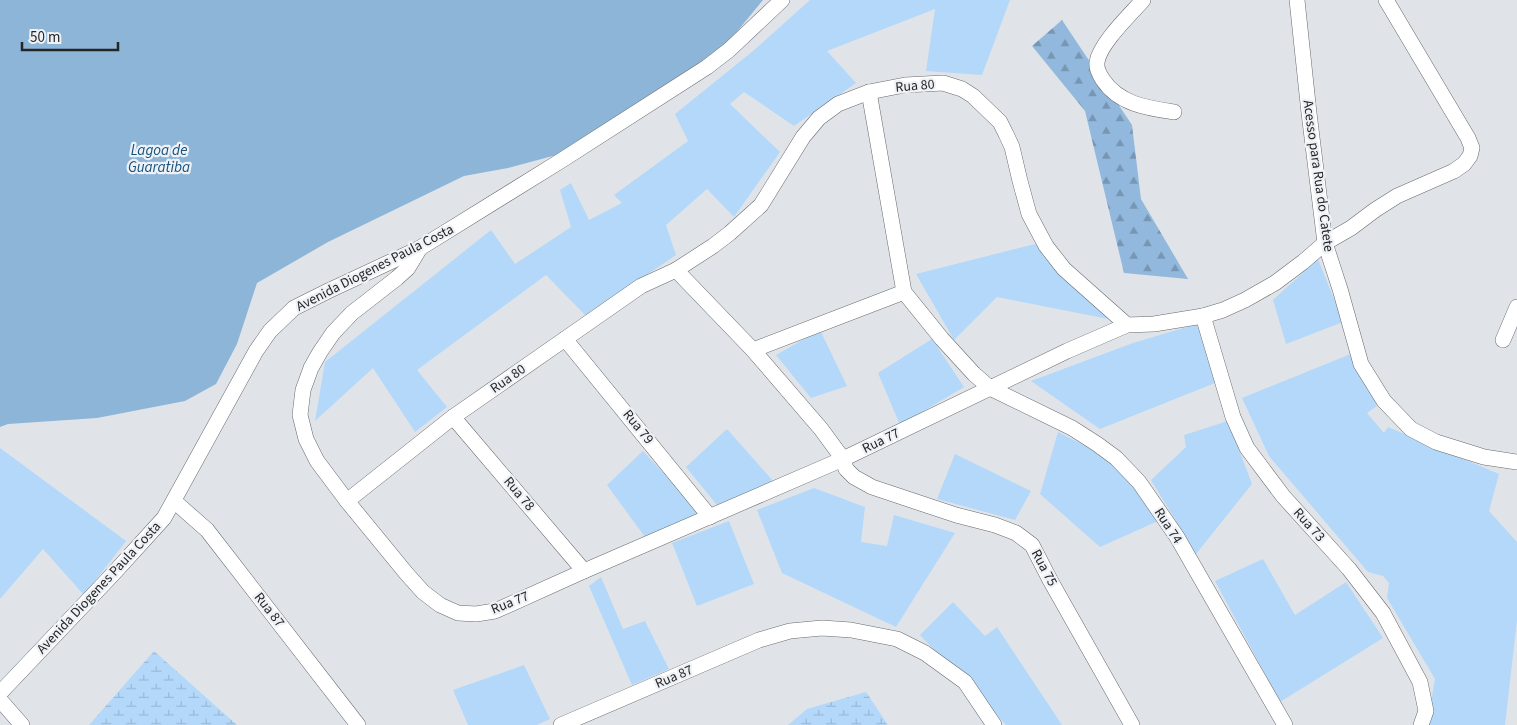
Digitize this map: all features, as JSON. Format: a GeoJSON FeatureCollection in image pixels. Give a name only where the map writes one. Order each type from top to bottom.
{"type":"FeatureCollection","features":[{"type":"Feature","properties":{"kind":"street","name":"Avenida Diogenes Paula Costa"},"geometry":{"type":"LineString","coordinates":[[0,693],[164,518],[256,351],[270,331],[294,308],[420,248],[468,220],[683,84],[729,50],[782,0]]}},
{"type":"Feature","properties":{"kind":"street"},"geometry":{"type":"LineString","coordinates":[[1143,0],[1109,38],[1097,61],[1098,72],[1107,86],[1123,99],[1145,108],[1174,112]]}},
{"type":"Feature","properties":{"kind":"street","name":"Acesso para Rua do Catete"},"geometry":{"type":"LineString","coordinates":[[1297,0],[1324,242],[1340,289],[1361,364],[1384,401],[1411,429],[1436,442],[1484,457],[1517,462]]}},
{"type":"Feature","properties":{"kind":"street"},"geometry":{"type":"LineString","coordinates":[[990,388],[1127,324],[1154,324],[1203,316],[1223,310],[1245,300],[1275,283],[1324,242],[1351,228],[1397,196],[1454,171],[1464,164],[1470,156],[1472,148],[1468,138],[1386,0]]}},
{"type":"Feature","properties":{"kind":"street","name":"Rua 80"},"geometry":{"type":"LineString","coordinates":[[347,501],[453,417],[565,338],[641,286],[676,270],[713,246],[761,205],[803,137],[819,118],[838,104],[869,92],[904,85],[943,83],[962,89],[973,96],[1000,122],[1012,146],[1029,214],[1046,246],[1064,269],[1092,296],[1127,324]]}},
{"type":"Feature","properties":{"kind":"street"},"geometry":{"type":"LineString","coordinates":[[753,350],[904,292],[869,92]]}},
{"type":"Feature","properties":{"kind":"street","name":"Rua 77"},"geometry":{"type":"LineString","coordinates":[[420,248],[408,268],[352,313],[333,332],[311,368],[303,390],[300,415],[306,439],[317,461],[347,501],[423,592],[440,605],[458,613],[476,614],[495,611],[843,459],[990,388]]}},
{"type":"Feature","properties":{"kind":"street"},"geometry":{"type":"LineString","coordinates":[[676,270],[753,350],[821,429],[843,459]]}},
{"type":"Feature","properties":{"kind":"street","name":"Rua 74"},"geometry":{"type":"LineString","coordinates":[[904,292],[942,339],[974,374],[990,388],[1072,428],[1098,444],[1116,458],[1140,482],[1176,537],[1285,725]]}},
{"type":"Feature","properties":{"kind":"street"},"geometry":{"type":"LineString","coordinates":[[1503,340],[1517,306]]}},
{"type":"Feature","properties":{"kind":"street","name":"Rua 73"},"geometry":{"type":"LineString","coordinates":[[1203,316],[1232,416],[1247,448],[1283,496],[1350,569],[1383,614],[1420,682],[1426,711],[1421,725]]}},
{"type":"Feature","properties":{"kind":"street","name":"Rua 79"},"geometry":{"type":"LineString","coordinates":[[565,338],[710,517]]}},
{"type":"Feature","properties":{"kind":"street","name":"Rua 78"},"geometry":{"type":"LineString","coordinates":[[453,417],[584,571]]}},
{"type":"Feature","properties":{"kind":"street","name":"Rua 75"},"geometry":{"type":"LineString","coordinates":[[843,459],[846,470],[872,487],[956,515],[995,525],[1016,533],[1032,545],[1132,725]]}},
{"type":"Feature","properties":{"kind":"street","name":"Rua 87"},"geometry":{"type":"LineString","coordinates":[[174,501],[207,530],[358,725]]}},
{"type":"Feature","properties":{"kind":"street","name":"Rua 87"},"geometry":{"type":"LineString","coordinates":[[561,725],[759,640],[790,631],[822,628],[876,634],[896,640],[924,653],[966,682],[994,725]]}},
{"type":"Feature","properties":{"kind":"street"},"geometry":{"type":"LineString","coordinates":[[0,700],[22,725]]}},
{"type":"Feature","properties":{"kind":"green space"},"geometry":{"type":"Polygon","coordinates":[[[810,0],[1010,0],[982,75],[926,71],[935,9],[827,51],[856,83],[794,126],[744,92],[730,104],[780,152],[734,217],[707,189],[666,225],[676,255],[586,316],[546,275],[417,370],[447,407],[415,432],[373,368],[315,421],[325,362],[491,230],[515,264],[571,227],[560,190],[571,183],[589,220],[622,203],[614,195],[688,141],[675,114],[753,51],[810,0]]]}},
{"type":"Feature","properties":{"kind":"green space"},"geometry":{"type":"Polygon","coordinates":[[[1062,20],[1132,125],[1141,199],[1188,279],[1124,273],[1085,111],[1032,46],[1062,20]]]}},
{"type":"Feature","properties":{"kind":"green space"},"geometry":{"type":"Polygon","coordinates":[[[1035,244],[1108,319],[997,297],[954,340],[916,274],[1035,244]]]}},
{"type":"Feature","properties":{"kind":"green space"},"geometry":{"type":"Polygon","coordinates":[[[1318,259],[1343,322],[1286,344],[1273,300],[1318,259]]]}},
{"type":"Feature","properties":{"kind":"green space"},"geometry":{"type":"Polygon","coordinates":[[[1197,324],[1215,383],[1100,429],[1031,381],[1133,343],[1197,324]]]}},
{"type":"Feature","properties":{"kind":"green space"},"geometry":{"type":"Polygon","coordinates":[[[820,330],[847,386],[811,398],[776,355],[820,330]]]}},
{"type":"Feature","properties":{"kind":"green space"},"geometry":{"type":"Polygon","coordinates":[[[932,339],[964,387],[900,425],[878,373],[932,339]]]}},
{"type":"Feature","properties":{"kind":"green space"},"geometry":{"type":"Polygon","coordinates":[[[1353,353],[1377,406],[1367,413],[1384,433],[1388,427],[1499,474],[1489,511],[1517,542],[1517,620],[1505,725],[1427,725],[1435,679],[1387,598],[1389,583],[1383,576],[1368,572],[1269,456],[1242,398],[1353,353]]]}},
{"type":"Feature","properties":{"kind":"green space"},"geometry":{"type":"Polygon","coordinates":[[[1228,421],[1252,484],[1196,554],[1151,480],[1186,447],[1184,435],[1228,421]]]}},
{"type":"Feature","properties":{"kind":"green space"},"geometry":{"type":"Polygon","coordinates":[[[727,429],[774,482],[717,505],[686,467],[727,429]]]}},
{"type":"Feature","properties":{"kind":"green space"},"geometry":{"type":"Polygon","coordinates":[[[1058,432],[1121,464],[1158,521],[1100,547],[1040,494],[1058,432]]]}},
{"type":"Feature","properties":{"kind":"green space"},"geometry":{"type":"Polygon","coordinates":[[[0,448],[126,541],[84,595],[43,549],[0,599],[0,448]]]}},
{"type":"Feature","properties":{"kind":"green space"},"geometry":{"type":"Polygon","coordinates":[[[643,451],[702,515],[645,537],[607,485],[643,451]]]}},
{"type":"Feature","properties":{"kind":"green space"},"geometry":{"type":"Polygon","coordinates":[[[955,454],[1031,491],[1015,520],[937,499],[955,454]]]}},
{"type":"Feature","properties":{"kind":"green space"},"geometry":{"type":"Polygon","coordinates":[[[814,488],[865,507],[861,542],[887,546],[894,515],[955,533],[896,627],[782,573],[757,510],[814,488]]]}},
{"type":"Feature","properties":{"kind":"green space"},"geometry":{"type":"Polygon","coordinates":[[[729,521],[754,584],[697,606],[672,543],[729,521]]]}},
{"type":"Feature","properties":{"kind":"green space"},"geometry":{"type":"Polygon","coordinates":[[[1263,559],[1295,615],[1346,582],[1383,638],[1280,702],[1215,581],[1263,559]]]}},
{"type":"Feature","properties":{"kind":"green space"},"geometry":{"type":"Polygon","coordinates":[[[601,577],[623,629],[645,621],[669,669],[632,685],[589,586],[601,577]]]}},
{"type":"Feature","properties":{"kind":"green space"},"geometry":{"type":"Polygon","coordinates":[[[953,602],[985,636],[997,627],[1062,725],[1006,725],[920,635],[953,602]]]}},
{"type":"Feature","properties":{"kind":"green space"},"geometry":{"type":"Polygon","coordinates":[[[154,651],[237,725],[89,725],[154,651]]]}},
{"type":"Feature","properties":{"kind":"green space"},"geometry":{"type":"Polygon","coordinates":[[[524,665],[550,719],[537,725],[468,725],[453,690],[524,665]]]}},
{"type":"Feature","properties":{"kind":"green space"},"geometry":{"type":"Polygon","coordinates":[[[866,692],[888,725],[788,725],[807,709],[866,692]]]}},
{"type":"Feature","properties":{"kind":"water","name":"Lagoa de Guaratiba"},"geometry":{"type":"Polygon","coordinates":[[[0,0],[763,0],[730,40],[665,89],[560,154],[508,168],[464,176],[328,242],[257,283],[237,344],[216,384],[185,401],[97,418],[8,424],[0,427],[0,0]]]}}]}
